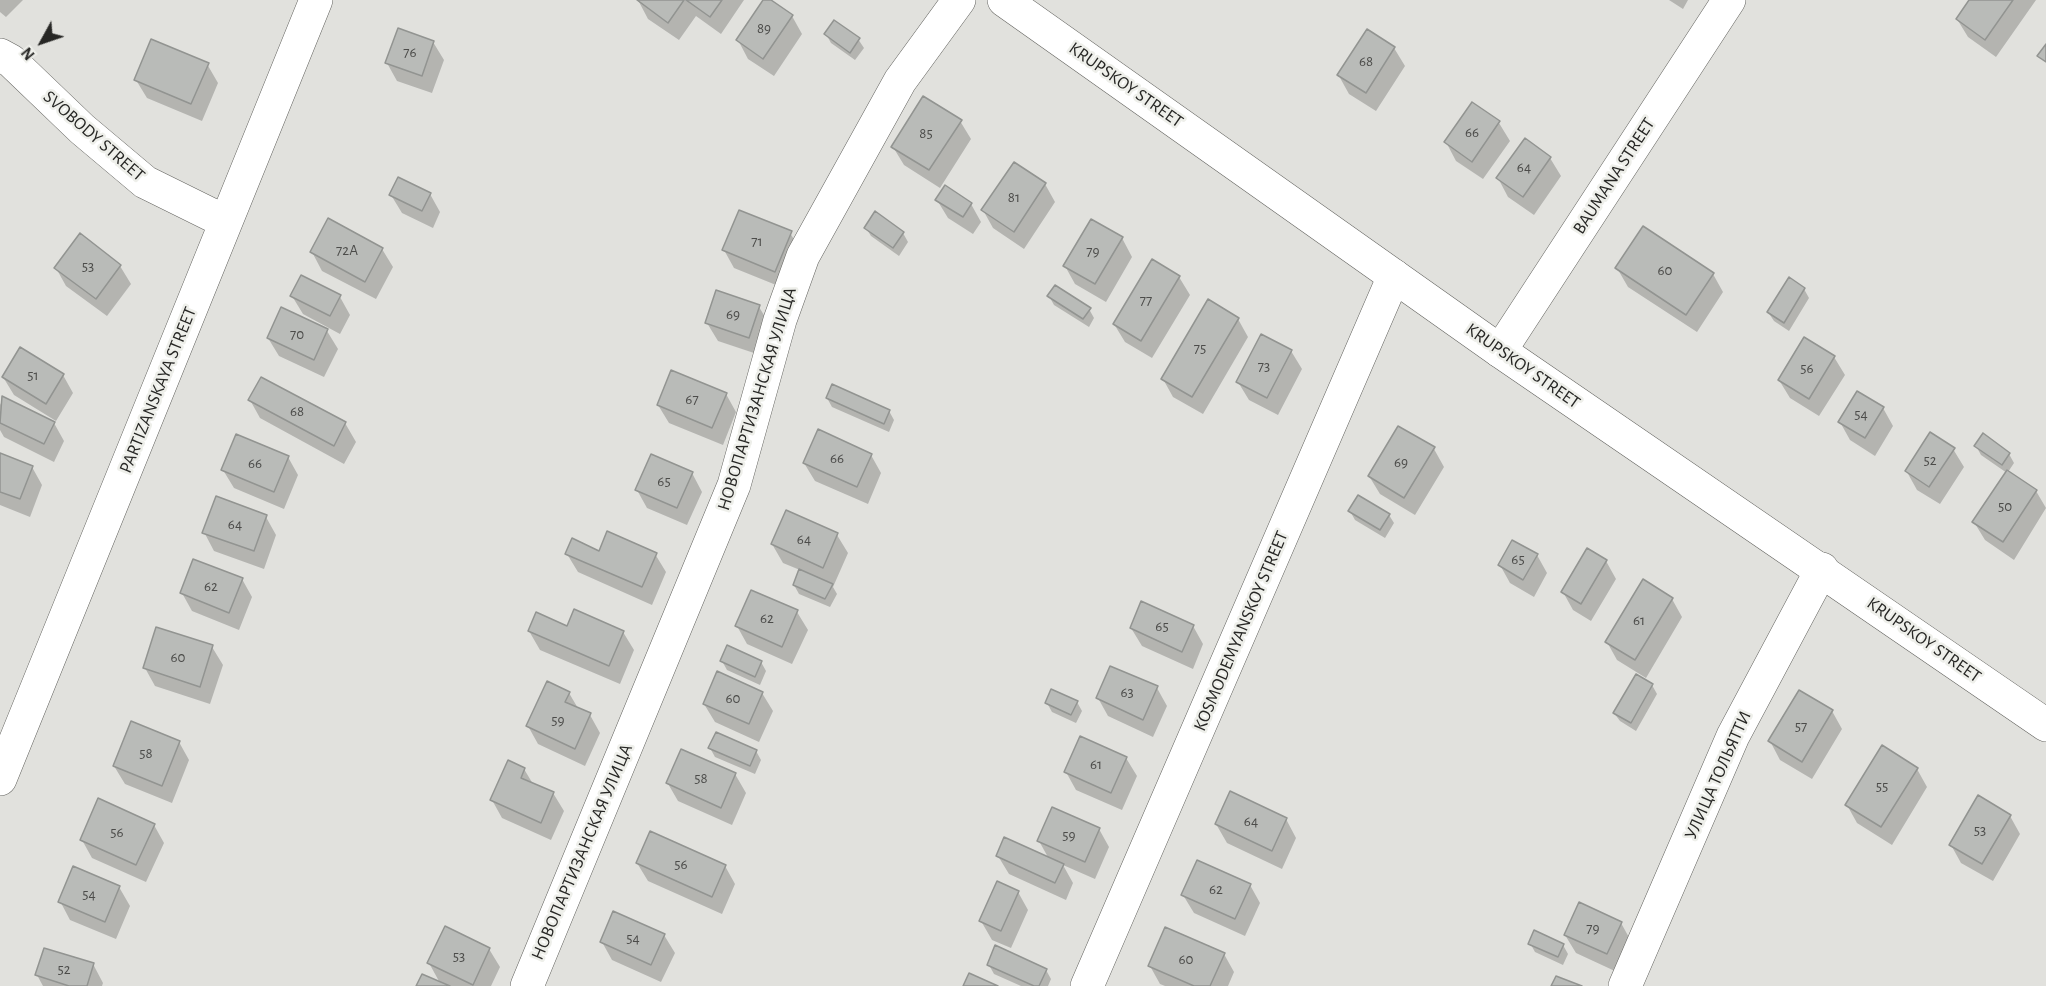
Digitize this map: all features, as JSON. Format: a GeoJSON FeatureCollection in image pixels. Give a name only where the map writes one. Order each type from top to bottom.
{"type":"FeatureCollection","features":[{"type":"Feature","properties":{"kind":"street","name":"PARTIZANSKAYA STREET"},"geometry":{"type":"LineString","coordinates":[[0,779],[316,0]]}},
{"type":"Feature","properties":{"kind":"street","name":"НОВОПАРТИЗАНСКАЯ УЛИЦА"},"geometry":{"type":"LineString","coordinates":[[527,986],[734,485],[780,320],[803,256],[900,81],[959,0]]}},
{"type":"Feature","properties":{"kind":"street","name":"KRUPSKOY STREET"},"geometry":{"type":"LineString","coordinates":[[1004,0],[1500,351],[1822,569],[2046,725]]}},
{"type":"Feature","properties":{"kind":"street","name":"BAUMANA STREET"},"geometry":{"type":"LineString","coordinates":[[1500,351],[1729,0]]}},
{"type":"Feature","properties":{"kind":"street","name":"SVOBODY STREET"},"geometry":{"type":"LineString","coordinates":[[0,55],[11,62],[82,129],[145,182],[226,222]]}},
{"type":"Feature","properties":{"kind":"street","name":"KOSMODEMYANSKOY STREET"},"geometry":{"type":"LineString","coordinates":[[1087,986],[1394,276]]}},
{"type":"Feature","properties":{"kind":"street","name":"УЛИЦА ТОЛЬЯТТИ"},"geometry":{"type":"LineString","coordinates":[[1625,986],[1733,736],[1822,569]]}},
{"type":"Feature","properties":{"kind":"building"},"geometry":{"type":"Polygon","coordinates":[[[637,0],[684,0],[668,23],[637,0]]]}},
{"type":"Feature","properties":{"kind":"building"},"geometry":{"type":"Polygon","coordinates":[[[686,0],[722,0],[710,17],[686,0]]]}},
{"type":"Feature","properties":{"kind":"building"},"geometry":{"type":"Polygon","coordinates":[[[763,0],[771,0],[793,15],[763,59],[736,40],[763,0]]]}},
{"type":"Feature","properties":{"kind":"building"},"geometry":{"type":"Polygon","coordinates":[[[1969,0],[2013,0],[1985,40],[1956,19],[1969,0]]]}},
{"type":"Feature","properties":{"kind":"building"},"geometry":{"type":"Polygon","coordinates":[[[834,20],[860,38],[850,53],[824,34],[834,20]]]}},
{"type":"Feature","properties":{"kind":"building"},"geometry":{"type":"Polygon","coordinates":[[[398,28],[434,41],[422,76],[385,63],[398,28]]]}},
{"type":"Feature","properties":{"kind":"building"},"geometry":{"type":"Polygon","coordinates":[[[1367,29],[1395,47],[1366,93],[1337,75],[1367,29]]]}},
{"type":"Feature","properties":{"kind":"building"},"geometry":{"type":"Polygon","coordinates":[[[151,39],[209,63],[191,104],[134,80],[151,39]]]}},
{"type":"Feature","properties":{"kind":"building"},"geometry":{"type":"Polygon","coordinates":[[[2046,44],[2046,62],[2037,56],[2046,44]]]}},
{"type":"Feature","properties":{"kind":"building"},"geometry":{"type":"Polygon","coordinates":[[[923,96],[962,120],[929,170],[891,147],[923,96]]]}},
{"type":"Feature","properties":{"kind":"building"},"geometry":{"type":"Polygon","coordinates":[[[1472,102],[1500,121],[1472,162],[1444,142],[1472,102]]]}},
{"type":"Feature","properties":{"kind":"building"},"geometry":{"type":"Polygon","coordinates":[[[1525,138],[1551,157],[1523,197],[1496,178],[1525,138]]]}},
{"type":"Feature","properties":{"kind":"building"},"geometry":{"type":"Polygon","coordinates":[[[1014,162],[1046,183],[1014,232],[981,210],[1014,162]]]}},
{"type":"Feature","properties":{"kind":"building"},"geometry":{"type":"Polygon","coordinates":[[[398,177],[431,193],[422,211],[389,195],[398,177]]]}},
{"type":"Feature","properties":{"kind":"building"},"geometry":{"type":"Polygon","coordinates":[[[945,185],[972,203],[963,217],[935,200],[945,185]]]}},
{"type":"Feature","properties":{"kind":"building"},"geometry":{"type":"Polygon","coordinates":[[[739,210],[792,231],[775,272],[722,250],[739,210]]]}},
{"type":"Feature","properties":{"kind":"building"},"geometry":{"type":"Polygon","coordinates":[[[875,211],[904,232],[893,248],[864,228],[875,211]]]}},
{"type":"Feature","properties":{"kind":"building"},"geometry":{"type":"Polygon","coordinates":[[[328,218],[383,248],[365,282],[310,252],[328,218]]]}},
{"type":"Feature","properties":{"kind":"building"},"geometry":{"type":"Polygon","coordinates":[[[1091,219],[1123,237],[1095,284],[1063,266],[1091,219]]]}},
{"type":"Feature","properties":{"kind":"building"},"geometry":{"type":"Polygon","coordinates":[[[1643,226],[1714,273],[1686,315],[1615,268],[1643,226]]]}},
{"type":"Feature","properties":{"kind":"building"},"geometry":{"type":"Polygon","coordinates":[[[80,233],[121,265],[96,299],[54,268],[80,233]]]}},
{"type":"Feature","properties":{"kind":"building"},"geometry":{"type":"Polygon","coordinates":[[[1152,259],[1180,276],[1141,341],[1113,324],[1152,259]]]}},
{"type":"Feature","properties":{"kind":"building"},"geometry":{"type":"Polygon","coordinates":[[[301,275],[341,295],[330,316],[290,296],[301,275]]]}},
{"type":"Feature","properties":{"kind":"building"},"geometry":{"type":"Polygon","coordinates":[[[1789,277],[1805,288],[1784,323],[1767,312],[1789,277]]]}},
{"type":"Feature","properties":{"kind":"building"},"geometry":{"type":"Polygon","coordinates":[[[1055,285],[1091,308],[1083,319],[1047,296],[1055,285]]]}},
{"type":"Feature","properties":{"kind":"building"},"geometry":{"type":"Polygon","coordinates":[[[716,290],[760,305],[749,338],[705,323],[716,290]]]}},
{"type":"Feature","properties":{"kind":"building"},"geometry":{"type":"Polygon","coordinates":[[[1208,299],[1239,318],[1192,397],[1161,379],[1208,299]]]}},
{"type":"Feature","properties":{"kind":"building"},"geometry":{"type":"Polygon","coordinates":[[[281,307],[328,329],[314,360],[267,338],[281,307]]]}},
{"type":"Feature","properties":{"kind":"building"},"geometry":{"type":"Polygon","coordinates":[[[1261,334],[1292,350],[1267,398],[1236,382],[1261,334]]]}},
{"type":"Feature","properties":{"kind":"building"},"geometry":{"type":"Polygon","coordinates":[[[1804,337],[1835,356],[1809,399],[1778,380],[1804,337]]]}},
{"type":"Feature","properties":{"kind":"building"},"geometry":{"type":"Polygon","coordinates":[[[20,347],[64,374],[46,404],[2,377],[20,347]]]}},
{"type":"Feature","properties":{"kind":"building"},"geometry":{"type":"Polygon","coordinates":[[[671,370],[727,393],[712,428],[657,405],[671,370]]]}},
{"type":"Feature","properties":{"kind":"building"},"geometry":{"type":"Polygon","coordinates":[[[261,377],[346,422],[334,446],[248,400],[261,377]]]}},
{"type":"Feature","properties":{"kind":"building"},"geometry":{"type":"Polygon","coordinates":[[[832,384],[890,410],[884,424],[826,398],[832,384]]]}},
{"type":"Feature","properties":{"kind":"building"},"geometry":{"type":"Polygon","coordinates":[[[1857,391],[1884,407],[1865,438],[1838,422],[1857,391]]]}},
{"type":"Feature","properties":{"kind":"building"},"geometry":{"type":"Polygon","coordinates":[[[2,396],[55,422],[44,444],[0,423],[2,396]]]}},
{"type":"Feature","properties":{"kind":"building"},"geometry":{"type":"Polygon","coordinates":[[[1398,426],[1435,447],[1404,498],[1368,476],[1398,426]]]}},
{"type":"Feature","properties":{"kind":"building"},"geometry":{"type":"Polygon","coordinates":[[[818,429],[872,454],[857,487],[803,463],[818,429]]]}},
{"type":"Feature","properties":{"kind":"building"},"geometry":{"type":"Polygon","coordinates":[[[1930,432],[1955,448],[1929,487],[1905,471],[1930,432]]]}},
{"type":"Feature","properties":{"kind":"building"},"geometry":{"type":"Polygon","coordinates":[[[1983,433],[2010,453],[2002,465],[1974,446],[1983,433]]]}},
{"type":"Feature","properties":{"kind":"building"},"geometry":{"type":"Polygon","coordinates":[[[236,434],[289,456],[274,492],[221,470],[236,434]]]}},
{"type":"Feature","properties":{"kind":"building"},"geometry":{"type":"Polygon","coordinates":[[[0,453],[33,466],[20,499],[0,492],[0,453]]]}},
{"type":"Feature","properties":{"kind":"building"},"geometry":{"type":"Polygon","coordinates":[[[651,454],[693,472],[677,508],[635,490],[651,454]]]}},
{"type":"Feature","properties":{"kind":"building"},"geometry":{"type":"Polygon","coordinates":[[[2007,470],[2037,490],[2003,542],[1972,522],[2007,470]]]}},
{"type":"Feature","properties":{"kind":"building"},"geometry":{"type":"Polygon","coordinates":[[[1358,495],[1390,514],[1380,530],[1348,511],[1358,495]]]}},
{"type":"Feature","properties":{"kind":"building"},"geometry":{"type":"Polygon","coordinates":[[[216,496],[267,515],[254,551],[202,533],[216,496]]]}},
{"type":"Feature","properties":{"kind":"building"},"geometry":{"type":"Polygon","coordinates":[[[786,510],[838,533],[823,568],[771,544],[786,510]]]}},
{"type":"Feature","properties":{"kind":"building"},"geometry":{"type":"Polygon","coordinates":[[[607,531],[657,553],[642,587],[565,554],[572,538],[599,551],[607,531]]]}},
{"type":"Feature","properties":{"kind":"building"},"geometry":{"type":"Polygon","coordinates":[[[1512,540],[1538,554],[1523,580],[1498,565],[1512,540]]]}},
{"type":"Feature","properties":{"kind":"building"},"geometry":{"type":"Polygon","coordinates":[[[1587,548],[1607,560],[1581,604],[1561,592],[1587,548]]]}},
{"type":"Feature","properties":{"kind":"building"},"geometry":{"type":"Polygon","coordinates":[[[193,559],[243,578],[229,613],[180,593],[193,559]]]}},
{"type":"Feature","properties":{"kind":"building"},"geometry":{"type":"Polygon","coordinates":[[[799,569],[833,584],[825,599],[793,585],[799,569]]]}},
{"type":"Feature","properties":{"kind":"building"},"geometry":{"type":"Polygon","coordinates":[[[1643,579],[1673,598],[1635,660],[1605,642],[1643,579]]]}},
{"type":"Feature","properties":{"kind":"building"},"geometry":{"type":"Polygon","coordinates":[[[751,590],[798,610],[782,647],[735,626],[751,590]]]}},
{"type":"Feature","properties":{"kind":"building"},"geometry":{"type":"Polygon","coordinates":[[[1141,601],[1194,625],[1182,652],[1130,628],[1141,601]]]}},
{"type":"Feature","properties":{"kind":"building"},"geometry":{"type":"Polygon","coordinates":[[[574,609],[624,631],[609,666],[528,631],[536,612],[567,626],[574,609]]]}},
{"type":"Feature","properties":{"kind":"building"},"geometry":{"type":"Polygon","coordinates":[[[156,627],[213,645],[200,687],[143,668],[156,627]]]}},
{"type":"Feature","properties":{"kind":"building"},"geometry":{"type":"Polygon","coordinates":[[[727,645],[762,661],[755,677],[720,661],[727,645]]]}},
{"type":"Feature","properties":{"kind":"building"},"geometry":{"type":"Polygon","coordinates":[[[1110,666],[1158,686],[1143,720],[1096,698],[1110,666]]]}},
{"type":"Feature","properties":{"kind":"building"},"geometry":{"type":"Polygon","coordinates":[[[717,671],[763,692],[749,724],[703,704],[717,671]]]}},
{"type":"Feature","properties":{"kind":"building"},"geometry":{"type":"Polygon","coordinates":[[[1636,674],[1653,684],[1631,723],[1613,713],[1636,674]]]}},
{"type":"Feature","properties":{"kind":"building"},"geometry":{"type":"Polygon","coordinates":[[[547,681],[570,692],[565,702],[591,713],[575,749],[526,726],[547,681]]]}},
{"type":"Feature","properties":{"kind":"building"},"geometry":{"type":"Polygon","coordinates":[[[1051,689],[1078,701],[1071,715],[1045,703],[1051,689]]]}},
{"type":"Feature","properties":{"kind":"building"},"geometry":{"type":"Polygon","coordinates":[[[1799,690],[1833,710],[1802,762],[1768,741],[1799,690]]]}},
{"type":"Feature","properties":{"kind":"building"},"geometry":{"type":"Polygon","coordinates":[[[131,721],[180,741],[162,786],[113,766],[131,721]]]}},
{"type":"Feature","properties":{"kind":"building"},"geometry":{"type":"Polygon","coordinates":[[[716,732],[757,750],[750,766],[708,748],[716,732]]]}},
{"type":"Feature","properties":{"kind":"building"},"geometry":{"type":"Polygon","coordinates":[[[1080,736],[1127,757],[1111,793],[1064,772],[1080,736]]]}},
{"type":"Feature","properties":{"kind":"building"},"geometry":{"type":"Polygon","coordinates":[[[1882,745],[1918,768],[1881,827],[1845,805],[1882,745]]]}},
{"type":"Feature","properties":{"kind":"building"},"geometry":{"type":"Polygon","coordinates":[[[681,749],[736,773],[721,808],[666,783],[681,749]]]}},
{"type":"Feature","properties":{"kind":"building"},"geometry":{"type":"Polygon","coordinates":[[[508,760],[525,768],[521,778],[554,792],[541,823],[490,800],[508,760]]]}},
{"type":"Feature","properties":{"kind":"building"},"geometry":{"type":"Polygon","coordinates":[[[1230,791],[1287,818],[1272,851],[1215,824],[1230,791]]]}},
{"type":"Feature","properties":{"kind":"building"},"geometry":{"type":"Polygon","coordinates":[[[1978,795],[2011,815],[1982,864],[1949,845],[1978,795]]]}},
{"type":"Feature","properties":{"kind":"building"},"geometry":{"type":"Polygon","coordinates":[[[98,798],[155,824],[136,865],[80,840],[98,798]]]}},
{"type":"Feature","properties":{"kind":"building"},"geometry":{"type":"Polygon","coordinates":[[[1052,807],[1100,828],[1085,862],[1037,841],[1052,807]]]}},
{"type":"Feature","properties":{"kind":"building"},"geometry":{"type":"Polygon","coordinates":[[[650,831],[726,865],[712,897],[636,863],[650,831]]]}},
{"type":"Feature","properties":{"kind":"building"},"geometry":{"type":"Polygon","coordinates":[[[1004,837],[1064,864],[1055,883],[996,856],[1004,837]]]}},
{"type":"Feature","properties":{"kind":"building"},"geometry":{"type":"Polygon","coordinates":[[[1197,860],[1251,884],[1235,919],[1181,895],[1197,860]]]}},
{"type":"Feature","properties":{"kind":"building"},"geometry":{"type":"Polygon","coordinates":[[[73,866],[120,886],[105,922],[58,902],[73,866]]]}},
{"type":"Feature","properties":{"kind":"building"},"geometry":{"type":"Polygon","coordinates":[[[997,881],[1019,891],[1001,931],[979,921],[997,881]]]}},
{"type":"Feature","properties":{"kind":"building"},"geometry":{"type":"Polygon","coordinates":[[[1579,902],[1622,922],[1607,954],[1564,935],[1579,902]]]}},
{"type":"Feature","properties":{"kind":"building"},"geometry":{"type":"Polygon","coordinates":[[[613,911],[665,934],[651,965],[600,942],[613,911]]]}},
{"type":"Feature","properties":{"kind":"building"},"geometry":{"type":"Polygon","coordinates":[[[445,926],[490,948],[473,985],[427,963],[445,926]]]}},
{"type":"Feature","properties":{"kind":"building"},"geometry":{"type":"Polygon","coordinates":[[[1165,927],[1225,953],[1210,986],[1194,986],[1148,966],[1165,927]]]}},
{"type":"Feature","properties":{"kind":"building"},"geometry":{"type":"Polygon","coordinates":[[[1534,930],[1564,944],[1558,957],[1528,944],[1534,930]]]}},
{"type":"Feature","properties":{"kind":"building"},"geometry":{"type":"Polygon","coordinates":[[[995,945],[1047,969],[1039,986],[1034,986],[987,965],[995,945]]]}},
{"type":"Feature","properties":{"kind":"building"},"geometry":{"type":"Polygon","coordinates":[[[44,948],[94,963],[87,986],[69,986],[35,975],[44,948]]]}},
{"type":"Feature","properties":{"kind":"building"},"geometry":{"type":"Polygon","coordinates":[[[969,973],[998,986],[963,986],[969,973]]]}},
{"type":"Feature","properties":{"kind":"building"},"geometry":{"type":"Polygon","coordinates":[[[422,974],[450,986],[416,986],[422,974]]]}},
{"type":"Feature","properties":{"kind":"building"},"geometry":{"type":"Polygon","coordinates":[[[1556,976],[1582,986],[1551,986],[1556,976]]]}}]}
